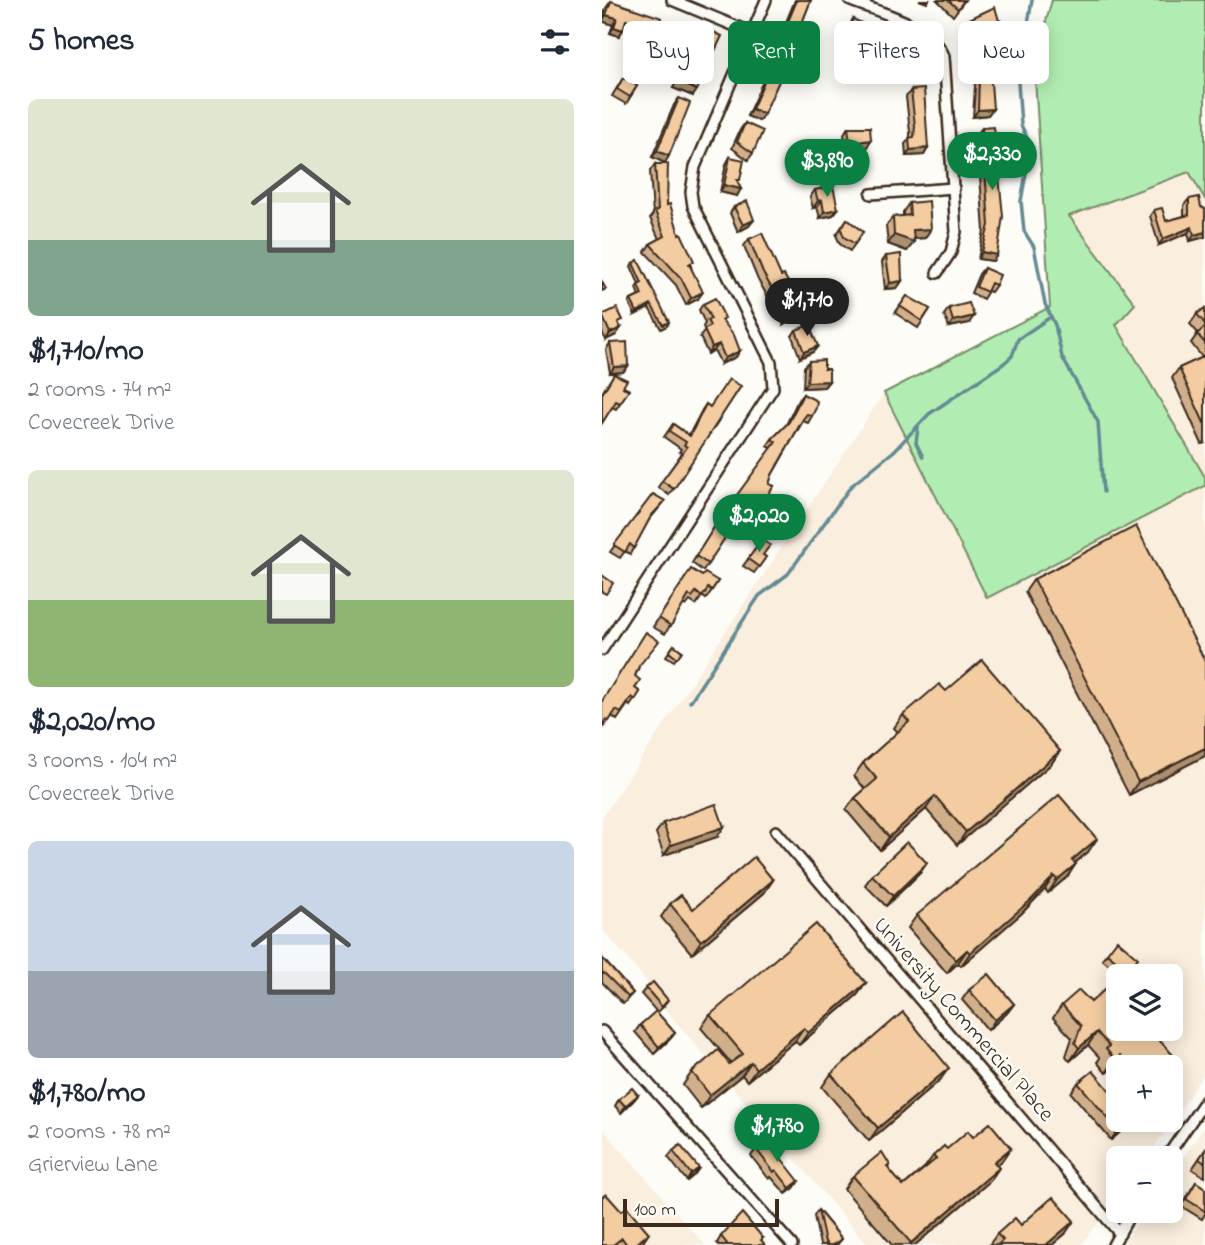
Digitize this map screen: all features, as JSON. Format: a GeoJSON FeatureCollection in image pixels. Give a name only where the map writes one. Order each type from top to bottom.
{"type":"FeatureCollection","features":[{"type":"Feature","properties":{"kind":"street"},"geometry":{"type":"LineString","coordinates":[[672,0],[728,23]]}},
{"type":"Feature","properties":{"kind":"street"},"geometry":{"type":"LineString","coordinates":[[757,21],[765,0]]}},
{"type":"Feature","properties":{"kind":"street"},"geometry":{"type":"LineString","coordinates":[[849,0],[925,33],[940,47],[944,61],[954,187],[955,240],[951,252],[937,273]]}},
{"type":"Feature","properties":{"kind":"street"},"geometry":{"type":"LineString","coordinates":[[602,650],[606,637],[773,388],[774,372],[771,362],[698,219],[691,192],[695,167],[730,84]]}},
{"type":"Feature","properties":{"kind":"street"},"geometry":{"type":"LineString","coordinates":[[871,194],[954,187]]}},
{"type":"Feature","properties":{"kind":"street","name":"University Commercial Place"},"geometry":{"type":"LineString","coordinates":[[776,831],[1120,1234]]}},
{"type":"Feature","properties":{"kind":"street"},"geometry":{"type":"LineString","coordinates":[[602,1031],[792,1245]]}},
{"type":"Feature","properties":{"kind":"street"},"geometry":{"type":"LineString","coordinates":[[1174,1146],[1205,1101]]}},
{"type":"Feature","properties":{"kind":"street"},"geometry":{"type":"LineString","coordinates":[[1113,1245],[1126,1223]]}},
{"type":"Feature","properties":{"kind":"shaded area"},"geometry":{"type":"Polygon","coordinates":[[[1189,172],[1205,199],[1205,477],[1116,325],[1069,215],[1189,172]]]}},
{"type":"Feature","properties":{"kind":"shaded area"},"geometry":{"type":"Polygon","coordinates":[[[884,393],[987,598],[1205,486],[1205,1072],[1183,1105],[1183,1055],[1106,1055],[1106,1132],[1165,1132],[1155,1146],[1106,1146],[1106,1214],[1080,1245],[868,1245],[654,996],[657,993],[602,929],[602,818],[884,393]]]}},
{"type":"Feature","properties":{"kind":"shaded area"},"geometry":{"type":"Polygon","coordinates":[[[1205,1125],[1205,1245],[1123,1245],[1138,1223],[1183,1223],[1183,1157],[1205,1125]]]}},
{"type":"Feature","properties":{"kind":"shaded area"},"geometry":{"type":"Polygon","coordinates":[[[602,1128],[705,1245],[602,1245],[602,1128]]]}},
{"type":"Feature","properties":{"kind":"green space"},"geometry":{"type":"Polygon","coordinates":[[[1052,0],[1205,0],[1205,199],[1189,172],[1069,216],[1135,304],[1116,325],[1205,477],[1205,486],[987,598],[884,393],[1050,307],[1035,84],[1049,84],[1049,21],[1046,21],[1052,0]]]}},
{"type":"Feature","properties":{"kind":"building"},"geometry":{"type":"Polygon","coordinates":[[[797,0],[811,0],[803,21],[788,21],[797,0]]]}},
{"type":"Feature","properties":{"kind":"building"},"geometry":{"type":"Polygon","coordinates":[[[948,0],[964,0],[958,9],[948,0]]]}},
{"type":"Feature","properties":{"kind":"building"},"geometry":{"type":"Polygon","coordinates":[[[611,1],[662,18],[661,21],[626,20],[623,21],[623,30],[614,27],[617,18],[606,15],[611,1]]]}},
{"type":"Feature","properties":{"kind":"building"},"geometry":{"type":"Polygon","coordinates":[[[995,7],[999,21],[967,21],[995,7]]]}},
{"type":"Feature","properties":{"kind":"building"},"geometry":{"type":"Polygon","coordinates":[[[714,32],[722,36],[714,53],[714,32]]]}},
{"type":"Feature","properties":{"kind":"building"},"geometry":{"type":"Polygon","coordinates":[[[623,78],[623,84],[637,86],[630,97],[617,89],[623,78]]]}},
{"type":"Feature","properties":{"kind":"building"},"geometry":{"type":"Polygon","coordinates":[[[684,84],[700,84],[697,90],[684,84]]]}},
{"type":"Feature","properties":{"kind":"building"},"geometry":{"type":"Polygon","coordinates":[[[763,84],[778,84],[764,114],[752,109],[763,84]]]}},
{"type":"Feature","properties":{"kind":"building"},"geometry":{"type":"Polygon","coordinates":[[[979,84],[991,84],[993,109],[978,110],[979,84]]]}},
{"type":"Feature","properties":{"kind":"building"},"geometry":{"type":"Polygon","coordinates":[[[924,89],[928,148],[910,150],[909,138],[914,137],[915,126],[911,90],[924,89]]]}},
{"type":"Feature","properties":{"kind":"building"},"geometry":{"type":"Polygon","coordinates":[[[679,98],[690,103],[669,156],[657,151],[679,98]]]}},
{"type":"Feature","properties":{"kind":"building"},"geometry":{"type":"Polygon","coordinates":[[[745,123],[763,131],[753,153],[737,142],[745,123]]]}},
{"type":"Feature","properties":{"kind":"building"},"geometry":{"type":"Polygon","coordinates":[[[848,127],[870,127],[871,140],[850,143],[848,127]]]}},
{"type":"Feature","properties":{"kind":"building"},"geometry":{"type":"Polygon","coordinates":[[[994,127],[1003,216],[997,255],[982,252],[989,225],[982,128],[994,127]]]}},
{"type":"Feature","properties":{"kind":"building"},"geometry":{"type":"Polygon","coordinates":[[[829,142],[845,153],[830,176],[807,162],[814,150],[821,154],[829,142]]]}},
{"type":"Feature","properties":{"kind":"building"},"geometry":{"type":"Polygon","coordinates":[[[730,157],[744,160],[740,180],[737,180],[741,189],[724,185],[730,157]]]}},
{"type":"Feature","properties":{"kind":"building"},"geometry":{"type":"Polygon","coordinates":[[[655,164],[668,164],[667,205],[670,204],[679,234],[681,233],[694,261],[689,264],[703,292],[691,298],[681,278],[650,244],[665,236],[655,211],[658,210],[655,164]]]}},
{"type":"Feature","properties":{"kind":"building"},"geometry":{"type":"Polygon","coordinates":[[[833,186],[838,209],[824,212],[822,200],[818,201],[815,190],[833,186]]]}},
{"type":"Feature","properties":{"kind":"building"},"geometry":{"type":"Polygon","coordinates":[[[1199,197],[1201,207],[1205,209],[1205,232],[1194,235],[1192,227],[1163,239],[1154,210],[1162,208],[1166,221],[1189,215],[1189,199],[1199,197]]]}},
{"type":"Feature","properties":{"kind":"building"},"geometry":{"type":"Polygon","coordinates":[[[747,201],[754,220],[743,225],[734,207],[747,201]]]}},
{"type":"Feature","properties":{"kind":"building"},"geometry":{"type":"Polygon","coordinates":[[[929,201],[931,229],[913,230],[914,242],[894,235],[893,217],[910,215],[909,203],[929,201]]]}},
{"type":"Feature","properties":{"kind":"building"},"geometry":{"type":"Polygon","coordinates":[[[847,219],[863,232],[855,244],[844,237],[841,229],[847,219]]]}},
{"type":"Feature","properties":{"kind":"building"},"geometry":{"type":"Polygon","coordinates":[[[762,233],[781,276],[784,275],[800,303],[795,306],[798,312],[788,317],[763,273],[749,239],[762,233]]]}},
{"type":"Feature","properties":{"kind":"building"},"geometry":{"type":"Polygon","coordinates":[[[901,254],[902,281],[890,283],[886,256],[901,254]]]}},
{"type":"Feature","properties":{"kind":"building"},"geometry":{"type":"Polygon","coordinates":[[[638,260],[669,322],[663,325],[651,304],[637,312],[631,300],[642,295],[638,285],[642,283],[633,263],[638,260]]]}},
{"type":"Feature","properties":{"kind":"building"},"geometry":{"type":"Polygon","coordinates":[[[984,268],[1000,275],[996,285],[991,283],[987,292],[976,287],[984,268]]]}},
{"type":"Feature","properties":{"kind":"building"},"geometry":{"type":"Polygon","coordinates":[[[907,296],[930,309],[922,321],[900,306],[907,296]]]}},
{"type":"Feature","properties":{"kind":"building"},"geometry":{"type":"Polygon","coordinates":[[[715,298],[725,318],[722,320],[734,335],[740,351],[725,358],[719,344],[712,347],[704,330],[710,326],[707,320],[711,319],[703,304],[715,298]]]}},
{"type":"Feature","properties":{"kind":"building"},"geometry":{"type":"Polygon","coordinates":[[[969,303],[974,316],[953,321],[949,308],[969,303]]]}},
{"type":"Feature","properties":{"kind":"building"},"geometry":{"type":"Polygon","coordinates":[[[617,308],[623,320],[618,322],[621,328],[610,333],[602,315],[617,308]]]}},
{"type":"Feature","properties":{"kind":"building"},"geometry":{"type":"Polygon","coordinates":[[[1205,308],[1205,324],[1197,314],[1205,308]]]}},
{"type":"Feature","properties":{"kind":"building"},"geometry":{"type":"Polygon","coordinates":[[[809,325],[818,346],[804,352],[796,330],[809,325]]]}},
{"type":"Feature","properties":{"kind":"building"},"geometry":{"type":"Polygon","coordinates":[[[1205,327],[1205,343],[1197,334],[1205,327]]]}},
{"type":"Feature","properties":{"kind":"building"},"geometry":{"type":"Polygon","coordinates":[[[627,342],[628,366],[614,367],[610,343],[627,342]]]}},
{"type":"Feature","properties":{"kind":"building"},"geometry":{"type":"Polygon","coordinates":[[[1205,356],[1205,425],[1179,368],[1205,356]]]}},
{"type":"Feature","properties":{"kind":"building"},"geometry":{"type":"Polygon","coordinates":[[[824,360],[824,369],[829,369],[829,381],[807,382],[809,361],[824,360]]]}},
{"type":"Feature","properties":{"kind":"building"},"geometry":{"type":"Polygon","coordinates":[[[614,374],[627,380],[623,387],[629,390],[620,403],[616,401],[602,423],[602,394],[614,374]]]}},
{"type":"Feature","properties":{"kind":"building"},"geometry":{"type":"Polygon","coordinates":[[[729,379],[741,386],[674,489],[662,481],[687,447],[684,445],[686,442],[669,431],[673,424],[690,436],[706,404],[710,407],[729,379]]]}},
{"type":"Feature","properties":{"kind":"building"},"geometry":{"type":"Polygon","coordinates":[[[803,394],[817,401],[816,408],[812,416],[807,414],[803,419],[772,475],[769,484],[774,486],[759,508],[753,504],[749,510],[745,507],[708,564],[696,556],[722,515],[737,502],[734,499],[776,442],[772,439],[789,422],[803,394]]]}},
{"type":"Feature","properties":{"kind":"building"},"geometry":{"type":"Polygon","coordinates":[[[653,494],[665,501],[651,516],[634,548],[630,544],[625,552],[614,545],[653,494]]]}},
{"type":"Feature","properties":{"kind":"building"},"geometry":{"type":"Polygon","coordinates":[[[1136,526],[1205,661],[1205,748],[1138,782],[1034,579],[1136,526]]]}},
{"type":"Feature","properties":{"kind":"building"},"geometry":{"type":"Polygon","coordinates":[[[762,540],[770,545],[759,567],[748,559],[762,540]]]}},
{"type":"Feature","properties":{"kind":"building"},"geometry":{"type":"Polygon","coordinates":[[[691,569],[718,581],[712,590],[708,588],[702,597],[696,592],[692,597],[689,595],[671,626],[659,618],[691,569]]]}},
{"type":"Feature","properties":{"kind":"building"},"geometry":{"type":"Polygon","coordinates":[[[602,575],[613,583],[606,594],[602,592],[602,575]]]}},
{"type":"Feature","properties":{"kind":"building"},"geometry":{"type":"Polygon","coordinates":[[[646,632],[659,641],[639,666],[635,676],[640,680],[635,688],[640,692],[635,700],[632,697],[621,713],[616,710],[602,726],[602,701],[646,632]]]}},
{"type":"Feature","properties":{"kind":"building"},"geometry":{"type":"Polygon","coordinates":[[[674,645],[682,651],[677,658],[669,652],[674,645]]]}},
{"type":"Feature","properties":{"kind":"building"},"geometry":{"type":"Polygon","coordinates":[[[982,660],[1060,751],[966,832],[935,796],[889,837],[855,798],[877,779],[863,763],[909,722],[903,715],[939,684],[946,691],[982,660]]]}},
{"type":"Feature","properties":{"kind":"building"},"geometry":{"type":"Polygon","coordinates":[[[1059,795],[1097,839],[1072,860],[1076,864],[1057,880],[1054,876],[1031,900],[970,953],[967,950],[956,960],[917,915],[1059,795]]]}},
{"type":"Feature","properties":{"kind":"building"},"geometry":{"type":"Polygon","coordinates":[[[716,804],[724,827],[671,845],[663,823],[716,804]]]}},
{"type":"Feature","properties":{"kind":"building"},"geometry":{"type":"Polygon","coordinates":[[[907,842],[927,863],[893,896],[872,875],[907,842]]]}},
{"type":"Feature","properties":{"kind":"building"},"geometry":{"type":"Polygon","coordinates":[[[754,857],[773,880],[701,941],[670,904],[681,895],[693,909],[754,857]]]}},
{"type":"Feature","properties":{"kind":"building"},"geometry":{"type":"Polygon","coordinates":[[[816,924],[866,983],[808,1033],[804,1028],[756,1069],[751,1062],[710,1095],[692,1072],[718,1050],[729,1064],[743,1054],[710,1015],[816,924]]]}},
{"type":"Feature","properties":{"kind":"building"},"geometry":{"type":"Polygon","coordinates":[[[1117,940],[1138,958],[1133,964],[1121,964],[1107,953],[1117,940]]]}},
{"type":"Feature","properties":{"kind":"building"},"geometry":{"type":"Polygon","coordinates":[[[602,958],[633,993],[628,997],[604,973],[602,975],[602,958]]]}},
{"type":"Feature","properties":{"kind":"building"},"geometry":{"type":"Polygon","coordinates":[[[989,974],[1014,1004],[995,1020],[969,990],[989,974]]]}},
{"type":"Feature","properties":{"kind":"building"},"geometry":{"type":"Polygon","coordinates":[[[653,982],[668,1000],[662,1007],[646,988],[653,982]]]}},
{"type":"Feature","properties":{"kind":"building"},"geometry":{"type":"Polygon","coordinates":[[[1106,988],[1106,1041],[1160,1041],[1173,1055],[1111,1055],[1106,1049],[1109,1046],[1097,1032],[1079,1048],[1075,1043],[1081,1026],[1062,1005],[1079,990],[1091,1002],[1106,988]]]}},
{"type":"Feature","properties":{"kind":"building"},"geometry":{"type":"Polygon","coordinates":[[[656,1011],[675,1033],[659,1047],[640,1025],[656,1011]]]}},
{"type":"Feature","properties":{"kind":"building"},"geometry":{"type":"Polygon","coordinates":[[[903,1012],[949,1068],[878,1128],[831,1074],[903,1012]]]}},
{"type":"Feature","properties":{"kind":"building"},"geometry":{"type":"Polygon","coordinates":[[[1093,1071],[1106,1086],[1106,1116],[1078,1083],[1093,1071]]]}},
{"type":"Feature","properties":{"kind":"building"},"geometry":{"type":"Polygon","coordinates":[[[632,1088],[638,1095],[625,1106],[619,1099],[632,1088]]]}},
{"type":"Feature","properties":{"kind":"building"},"geometry":{"type":"Polygon","coordinates":[[[990,1123],[1011,1148],[994,1162],[999,1168],[911,1243],[853,1176],[882,1152],[890,1165],[887,1167],[903,1186],[936,1159],[933,1156],[944,1146],[947,1149],[968,1131],[973,1137],[990,1123]]]}},
{"type":"Feature","properties":{"kind":"building"},"geometry":{"type":"Polygon","coordinates":[[[767,1140],[799,1181],[790,1188],[756,1149],[767,1140]]]}},
{"type":"Feature","properties":{"kind":"building"},"geometry":{"type":"Polygon","coordinates":[[[680,1145],[699,1168],[691,1174],[673,1151],[680,1145]]]}},
{"type":"Feature","properties":{"kind":"building"},"geometry":{"type":"Polygon","coordinates":[[[1205,1150],[1205,1163],[1199,1159],[1205,1150]]]}},
{"type":"Feature","properties":{"kind":"building"},"geometry":{"type":"Polygon","coordinates":[[[1196,1182],[1205,1188],[1205,1211],[1186,1199],[1196,1182]]]}},
{"type":"Feature","properties":{"kind":"building"},"geometry":{"type":"Polygon","coordinates":[[[606,1194],[621,1211],[627,1207],[649,1233],[635,1245],[627,1245],[622,1238],[613,1245],[602,1245],[602,1197],[606,1194]]]}},
{"type":"Feature","properties":{"kind":"building"},"geometry":{"type":"Polygon","coordinates":[[[1053,1197],[1074,1221],[1046,1245],[998,1245],[1003,1240],[997,1234],[1015,1218],[1021,1225],[1053,1197]]]}},
{"type":"Feature","properties":{"kind":"building"},"geometry":{"type":"Polygon","coordinates":[[[818,1210],[842,1239],[832,1245],[825,1242],[818,1210]]]}},
{"type":"Feature","properties":{"kind":"building"},"geometry":{"type":"Polygon","coordinates":[[[742,1213],[763,1238],[761,1240],[765,1245],[728,1245],[721,1236],[742,1213]]]}},
{"type":"Feature","properties":{"kind":"waterway"},"geometry":{"type":"LineString","coordinates":[[1032,0],[1018,83],[1021,125],[1031,146],[1021,201],[1024,231],[1034,247],[1045,304],[1055,325],[1062,357],[1098,422],[1103,492]]}},
{"type":"Feature","properties":{"kind":"waterway"},"geometry":{"type":"LineString","coordinates":[[690,702],[759,596],[788,574],[851,486],[894,451],[929,414],[1003,364],[1012,356],[1018,339],[1049,318]]}},
{"type":"Feature","properties":{"kind":"waterway"},"geometry":{"type":"LineString","coordinates":[[918,427],[916,443],[923,457]]}}]}
